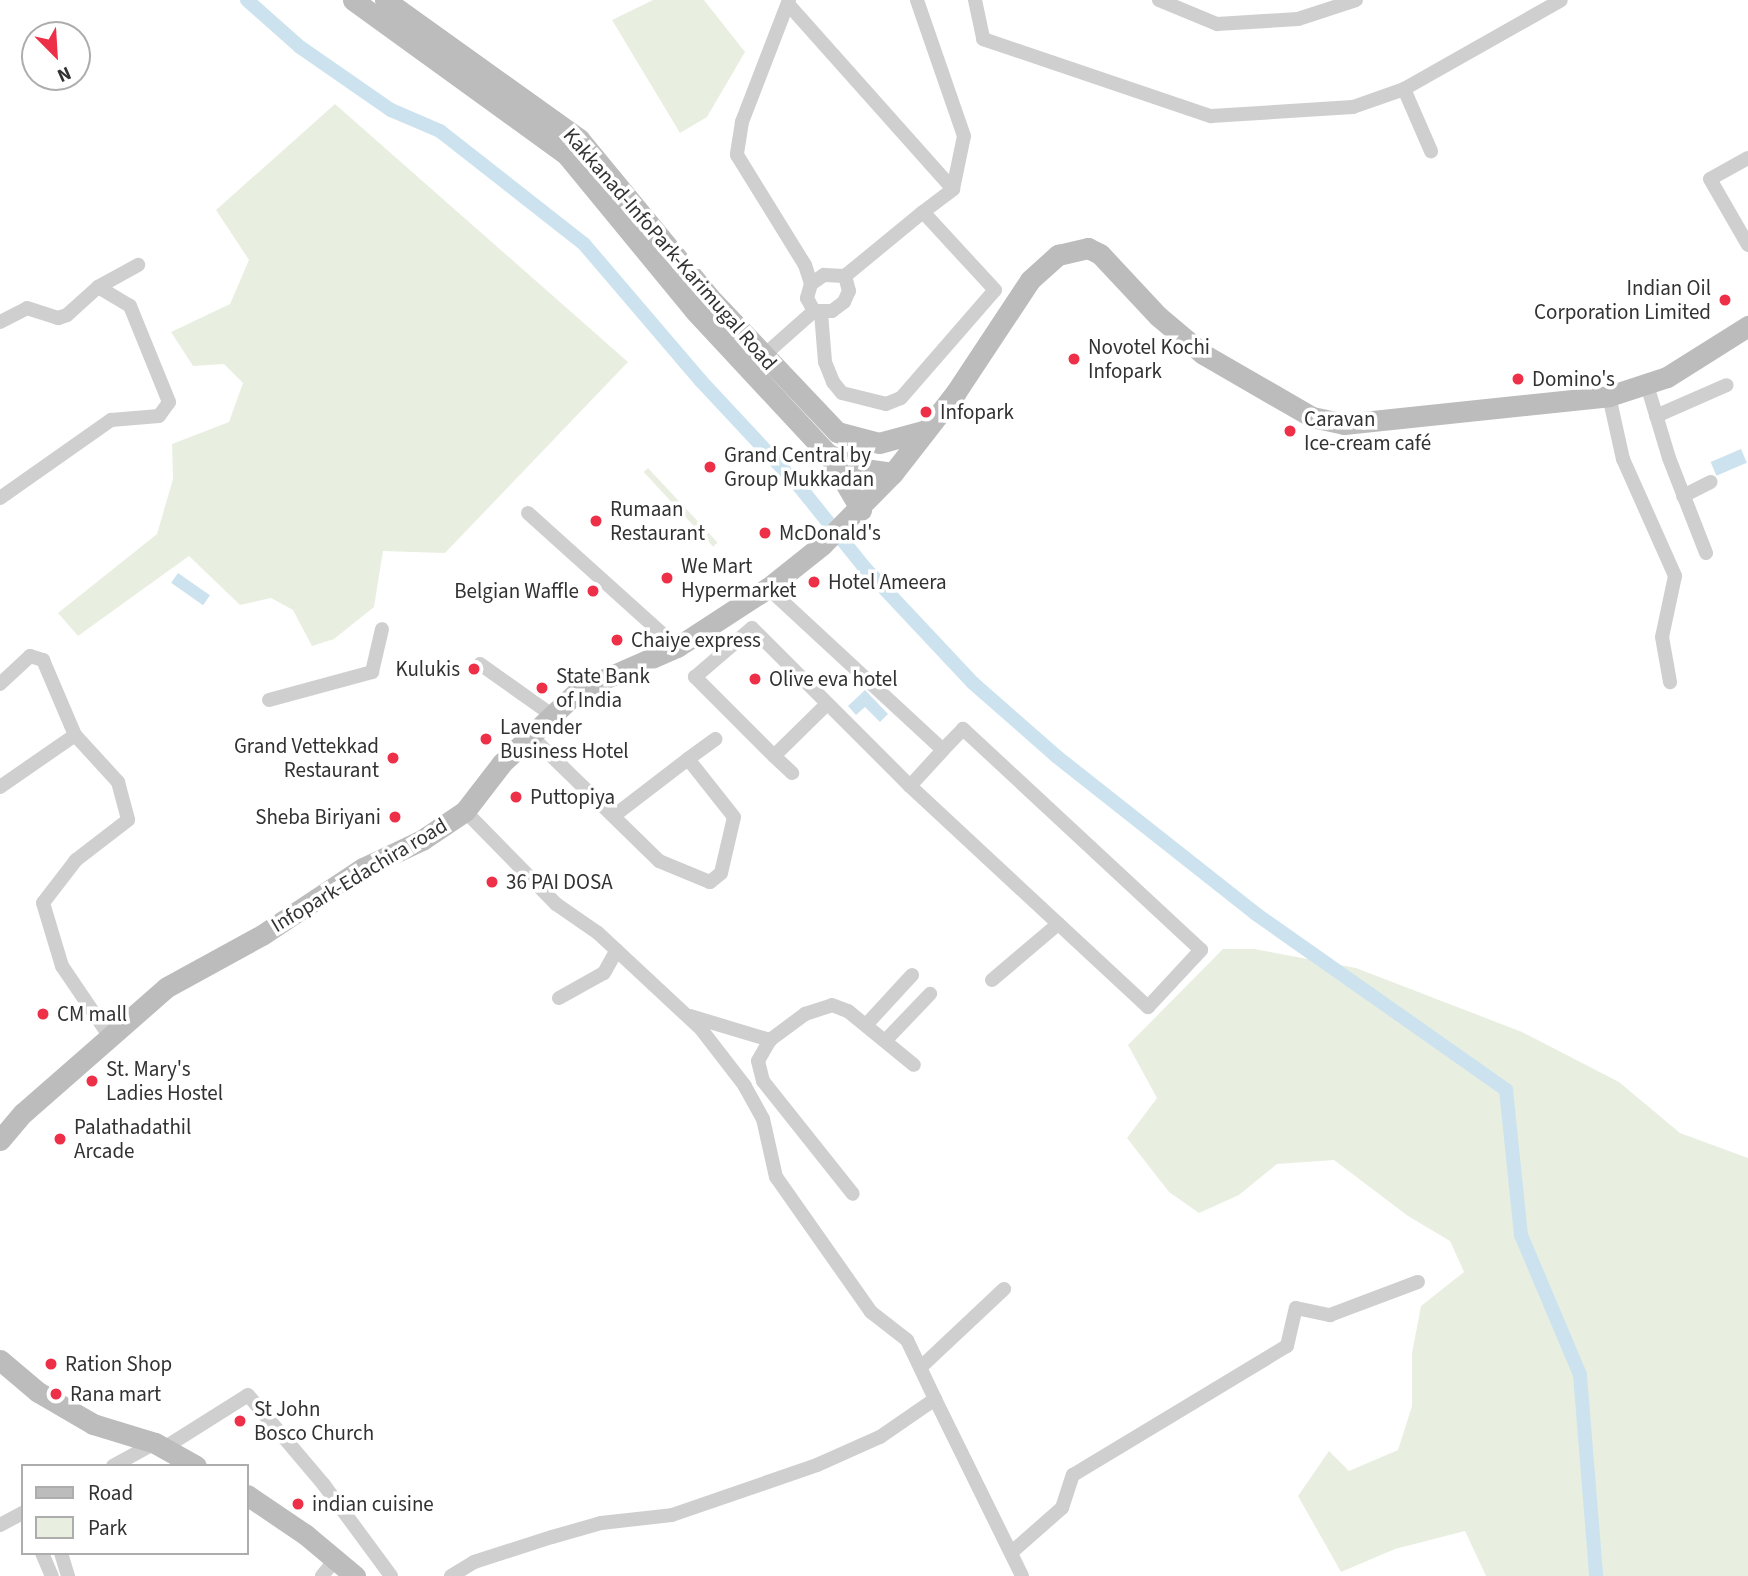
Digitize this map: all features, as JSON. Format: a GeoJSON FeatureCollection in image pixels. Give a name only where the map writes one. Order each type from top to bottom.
{"type":"FeatureCollection","features":[{"type":"Feature","properties":{"kind":"main road","name":"Kakkanad-InfoPark-Karimugal Road"},"geometry":{"type":"LineString","coordinates":[[353,0],[546,137],[837,432],[879,443],[925,430]]}},
{"type":"Feature","properties":{"kind":"main road","name":"Kakkanad-InfoPark-Karimugal Road"},"geometry":{"type":"LineString","coordinates":[[385,0],[558,121],[592,152],[658,249],[695,312],[828,454],[857,468],[893,473]]}},
{"type":"Feature","properties":{"kind":"main road"},"geometry":{"type":"LineString","coordinates":[[893,473],[1036,272],[1074,248],[1100,254],[1158,316],[1203,354],[1312,417],[1344,424],[1416,419],[1609,396],[1647,385],[1748,326]]}},
{"type":"Feature","properties":{"kind":"main road"},"geometry":{"type":"LineString","coordinates":[[828,454],[858,513]]}},
{"type":"Feature","properties":{"kind":"main road","name":"Infopark-Edachira road"},"geometry":{"type":"LineString","coordinates":[[0,1140],[23,1113],[167,987],[261,934],[363,868],[422,841],[465,811],[502,763],[579,690],[677,647],[768,587],[858,513],[893,473]]}},
{"type":"Feature","properties":{"kind":"main road"},"geometry":{"type":"LineString","coordinates":[[0,1360],[38,1392],[93,1424],[160,1446],[192,1464]]}},
{"type":"Feature","properties":{"kind":"main road"},"geometry":{"type":"LineString","coordinates":[[248,1496],[328,1568],[355,1576]]}},
{"type":"Feature","properties":{"kind":"street"},"geometry":{"type":"LineString","coordinates":[[917,0],[964,136],[953,189],[923,212],[845,276],[824,275],[811,284],[807,298],[818,312],[825,362],[842,393],[886,404],[901,398],[995,290],[923,212]]}},
{"type":"Feature","properties":{"kind":"street"},"geometry":{"type":"LineString","coordinates":[[975,0],[983,39],[1211,116],[1353,107],[1404,89],[1561,0]]}},
{"type":"Feature","properties":{"kind":"street"},"geometry":{"type":"LineString","coordinates":[[1159,0],[1217,24],[1298,19],[1356,0]]}},
{"type":"Feature","properties":{"kind":"street"},"geometry":{"type":"LineString","coordinates":[[811,284],[788,233],[737,155],[742,121],[788,2],[953,189]]}},
{"type":"Feature","properties":{"kind":"street"},"geometry":{"type":"LineString","coordinates":[[1404,89],[1431,150]]}},
{"type":"Feature","properties":{"kind":"street"},"geometry":{"type":"LineString","coordinates":[[1748,158],[1710,178],[1748,245]]}},
{"type":"Feature","properties":{"kind":"street"},"geometry":{"type":"LineString","coordinates":[[0,322],[27,308],[58,318],[67,315],[98,287],[138,265]]}},
{"type":"Feature","properties":{"kind":"street"},"geometry":{"type":"LineString","coordinates":[[762,357],[818,312],[844,302],[849,291],[845,276]]}},
{"type":"Feature","properties":{"kind":"street"},"geometry":{"type":"LineString","coordinates":[[0,498],[111,420],[159,416],[169,402],[130,306],[98,287]]}},
{"type":"Feature","properties":{"kind":"street"},"geometry":{"type":"LineString","coordinates":[[1647,385],[1683,496],[1706,553]]}},
{"type":"Feature","properties":{"kind":"street"},"geometry":{"type":"LineString","coordinates":[[1656,416],[1727,385]]}},
{"type":"Feature","properties":{"kind":"street"},"geometry":{"type":"LineString","coordinates":[[1609,396],[1623,459],[1675,576],[1662,637],[1670,682]]}},
{"type":"Feature","properties":{"kind":"street"},"geometry":{"type":"LineString","coordinates":[[1683,496],[1712,482]]}},
{"type":"Feature","properties":{"kind":"street"},"geometry":{"type":"LineString","coordinates":[[528,513],[677,647]]}},
{"type":"Feature","properties":{"kind":"street"},"geometry":{"type":"LineString","coordinates":[[768,587],[943,750]]}},
{"type":"Feature","properties":{"kind":"street"},"geometry":{"type":"LineString","coordinates":[[792,773],[695,677],[752,628],[910,786],[1148,1007],[1201,950],[963,729],[910,786]]}},
{"type":"Feature","properties":{"kind":"street"},"geometry":{"type":"LineString","coordinates":[[270,700],[372,672],[382,629]]}},
{"type":"Feature","properties":{"kind":"street"},"geometry":{"type":"LineString","coordinates":[[0,684],[30,656],[43,660],[75,735],[118,782],[128,820],[76,860],[43,903],[62,966],[110,1037]]}},
{"type":"Feature","properties":{"kind":"street"},"geometry":{"type":"LineString","coordinates":[[480,664],[552,715]]}},
{"type":"Feature","properties":{"kind":"street"},"geometry":{"type":"LineString","coordinates":[[774,755],[827,704]]}},
{"type":"Feature","properties":{"kind":"street"},"geometry":{"type":"LineString","coordinates":[[0,787],[75,735]]}},
{"type":"Feature","properties":{"kind":"street"},"geometry":{"type":"LineString","coordinates":[[531,736],[615,815],[659,861],[710,882],[721,873],[734,817],[688,759]]}},
{"type":"Feature","properties":{"kind":"street"},"geometry":{"type":"LineString","coordinates":[[615,815],[716,739]]}},
{"type":"Feature","properties":{"kind":"street"},"geometry":{"type":"LineString","coordinates":[[465,811],[556,904],[617,950],[689,1016],[745,1086],[763,1119],[776,1177],[802,1208],[854,1291],[878,1319],[907,1340],[934,1399],[1013,1551],[1022,1576]]}},
{"type":"Feature","properties":{"kind":"street"},"geometry":{"type":"LineString","coordinates":[[992,980],[1058,924]]}},
{"type":"Feature","properties":{"kind":"street"},"geometry":{"type":"LineString","coordinates":[[559,998],[604,973],[617,950]]}},
{"type":"Feature","properties":{"kind":"street"},"geometry":{"type":"LineString","coordinates":[[866,1024],[912,975]]}},
{"type":"Feature","properties":{"kind":"street"},"geometry":{"type":"LineString","coordinates":[[886,1040],[930,994]]}},
{"type":"Feature","properties":{"kind":"street"},"geometry":{"type":"LineString","coordinates":[[853,1194],[763,1081],[758,1060],[770,1040],[805,1014],[832,1005],[866,1024],[914,1065]]}},
{"type":"Feature","properties":{"kind":"street"},"geometry":{"type":"LineString","coordinates":[[689,1016],[770,1040]]}},
{"type":"Feature","properties":{"kind":"street"},"geometry":{"type":"LineString","coordinates":[[1013,1551],[1062,1508],[1073,1475],[1287,1346],[1296,1308],[1331,1315],[1418,1282]]}},
{"type":"Feature","properties":{"kind":"street"},"geometry":{"type":"LineString","coordinates":[[921,1367],[1004,1289]]}},
{"type":"Feature","properties":{"kind":"street"},"geometry":{"type":"LineString","coordinates":[[118,1464],[160,1446],[248,1395],[324,1485],[391,1576]]}},
{"type":"Feature","properties":{"kind":"street"},"geometry":{"type":"LineString","coordinates":[[451,1576],[474,1562],[552,1537],[601,1523],[672,1515],[817,1465],[880,1437],[934,1399]]}},
{"type":"Feature","properties":{"kind":"street"},"geometry":{"type":"LineString","coordinates":[[0,1525],[21,1514]]}},
{"type":"Feature","properties":{"kind":"street"},"geometry":{"type":"LineString","coordinates":[[43,1555],[52,1576]]}},
{"type":"Feature","properties":{"kind":"street"},"geometry":{"type":"LineString","coordinates":[[62,1555],[68,1576]]}},
{"type":"Feature","properties":{"kind":"green space"},"geometry":{"type":"Polygon","coordinates":[[[653,0],[704,0],[745,52],[707,117],[680,133],[612,20],[653,0]]]}},
{"type":"Feature","properties":{"kind":"green space"},"geometry":{"type":"Polygon","coordinates":[[[335,104],[628,362],[445,553],[383,551],[374,607],[334,639],[312,646],[293,610],[271,598],[240,605],[189,556],[78,636],[58,613],[157,534],[173,479],[172,444],[229,422],[243,383],[224,364],[193,366],[171,332],[230,304],[249,260],[216,210],[335,104]]]}},
{"type":"Feature","properties":{"kind":"green space"},"geometry":{"type":"Polygon","coordinates":[[[648,468],[718,543],[713,547],[644,472],[648,468]]]}},
{"type":"Feature","properties":{"kind":"green space"},"geometry":{"type":"Polygon","coordinates":[[[1223,949],[1254,949],[1356,968],[1522,1032],[1619,1082],[1680,1133],[1748,1158],[1748,1576],[1486,1576],[1465,1531],[1395,1549],[1341,1572],[1298,1496],[1329,1451],[1349,1471],[1398,1450],[1412,1406],[1412,1353],[1421,1306],[1464,1272],[1450,1241],[1408,1216],[1334,1160],[1277,1164],[1239,1195],[1199,1213],[1169,1192],[1127,1138],[1157,1098],[1128,1045],[1223,949]]]}},
{"type":"Feature","properties":{"kind":"water"},"geometry":{"type":"Polygon","coordinates":[[[1741,449],[1747,463],[1716,476],[1711,462],[1741,449]]]}},
{"type":"Feature","properties":{"kind":"water"},"geometry":{"type":"Polygon","coordinates":[[[178,573],[210,595],[203,605],[171,583],[178,573]]]}},
{"type":"Feature","properties":{"kind":"water"},"geometry":{"type":"Polygon","coordinates":[[[865,690],[888,714],[880,722],[865,707],[856,715],[848,706],[865,690]]]}},
{"type":"Feature","properties":{"kind":"waterway"},"geometry":{"type":"LineString","coordinates":[[247,0],[300,47],[391,110],[440,131],[584,244],[701,381],[799,486],[865,568],[973,683],[1056,756],[1256,914],[1506,1090],[1521,1235],[1580,1375],[1596,1576]]}},
{"type":"Feature","properties":{"kind":"place","name":"Indian Oil Corporation Limited"},"geometry":{"type":"Point","coordinates":[1725,300]}},
{"type":"Feature","properties":{"kind":"place","name":"Novotel Kochi Infopark"},"geometry":{"type":"Point","coordinates":[1074,359]}},
{"type":"Feature","properties":{"kind":"place","name":"Domino's"},"geometry":{"type":"Point","coordinates":[1518,379]}},
{"type":"Feature","properties":{"kind":"place","name":"Infopark"},"geometry":{"type":"Point","coordinates":[926,412]}},
{"type":"Feature","properties":{"kind":"place","name":"Caravan Ice-cream café"},"geometry":{"type":"Point","coordinates":[1290,431]}},
{"type":"Feature","properties":{"kind":"place","name":"Grand Central by Group Mukkadan"},"geometry":{"type":"Point","coordinates":[710,467]}},
{"type":"Feature","properties":{"kind":"place","name":"Rumaan Restaurant"},"geometry":{"type":"Point","coordinates":[596,521]}},
{"type":"Feature","properties":{"kind":"place","name":"McDonald's"},"geometry":{"type":"Point","coordinates":[765,533]}},
{"type":"Feature","properties":{"kind":"place","name":"We Mart Hypermarket"},"geometry":{"type":"Point","coordinates":[667,578]}},
{"type":"Feature","properties":{"kind":"place","name":"Hotel Ameera"},"geometry":{"type":"Point","coordinates":[814,582]}},
{"type":"Feature","properties":{"kind":"place","name":"Belgian Waffle"},"geometry":{"type":"Point","coordinates":[593,591]}},
{"type":"Feature","properties":{"kind":"place","name":"Chaiye express"},"geometry":{"type":"Point","coordinates":[617,640]}},
{"type":"Feature","properties":{"kind":"place","name":"Kulukis"},"geometry":{"type":"Point","coordinates":[474,669]}},
{"type":"Feature","properties":{"kind":"place","name":"Olive eva hotel"},"geometry":{"type":"Point","coordinates":[755,679]}},
{"type":"Feature","properties":{"kind":"place","name":"State Bank of India"},"geometry":{"type":"Point","coordinates":[542,688]}},
{"type":"Feature","properties":{"kind":"place","name":"Lavender Business Hotel"},"geometry":{"type":"Point","coordinates":[486,739]}},
{"type":"Feature","properties":{"kind":"place","name":"Grand Vettekkad Restaurant"},"geometry":{"type":"Point","coordinates":[393,758]}},
{"type":"Feature","properties":{"kind":"place","name":"Puttopiya"},"geometry":{"type":"Point","coordinates":[516,797]}},
{"type":"Feature","properties":{"kind":"place","name":"Sheba Biriyani"},"geometry":{"type":"Point","coordinates":[395,817]}},
{"type":"Feature","properties":{"kind":"place","name":"36 PAI DOSA"},"geometry":{"type":"Point","coordinates":[492,882]}},
{"type":"Feature","properties":{"kind":"place","name":"CM mall"},"geometry":{"type":"Point","coordinates":[43,1014]}},
{"type":"Feature","properties":{"kind":"place","name":"St. Mary's Ladies Hostel"},"geometry":{"type":"Point","coordinates":[92,1081]}},
{"type":"Feature","properties":{"kind":"place","name":"Palathadathil Arcade"},"geometry":{"type":"Point","coordinates":[60,1139]}},
{"type":"Feature","properties":{"kind":"place","name":"Ration Shop"},"geometry":{"type":"Point","coordinates":[51,1364]}},
{"type":"Feature","properties":{"kind":"place","name":"Rana mart"},"geometry":{"type":"Point","coordinates":[56,1394]}},
{"type":"Feature","properties":{"kind":"place","name":"St John Bosco Church"},"geometry":{"type":"Point","coordinates":[240,1421]}},
{"type":"Feature","properties":{"kind":"place","name":"indian cuisine"},"geometry":{"type":"Point","coordinates":[298,1504]}}]}
